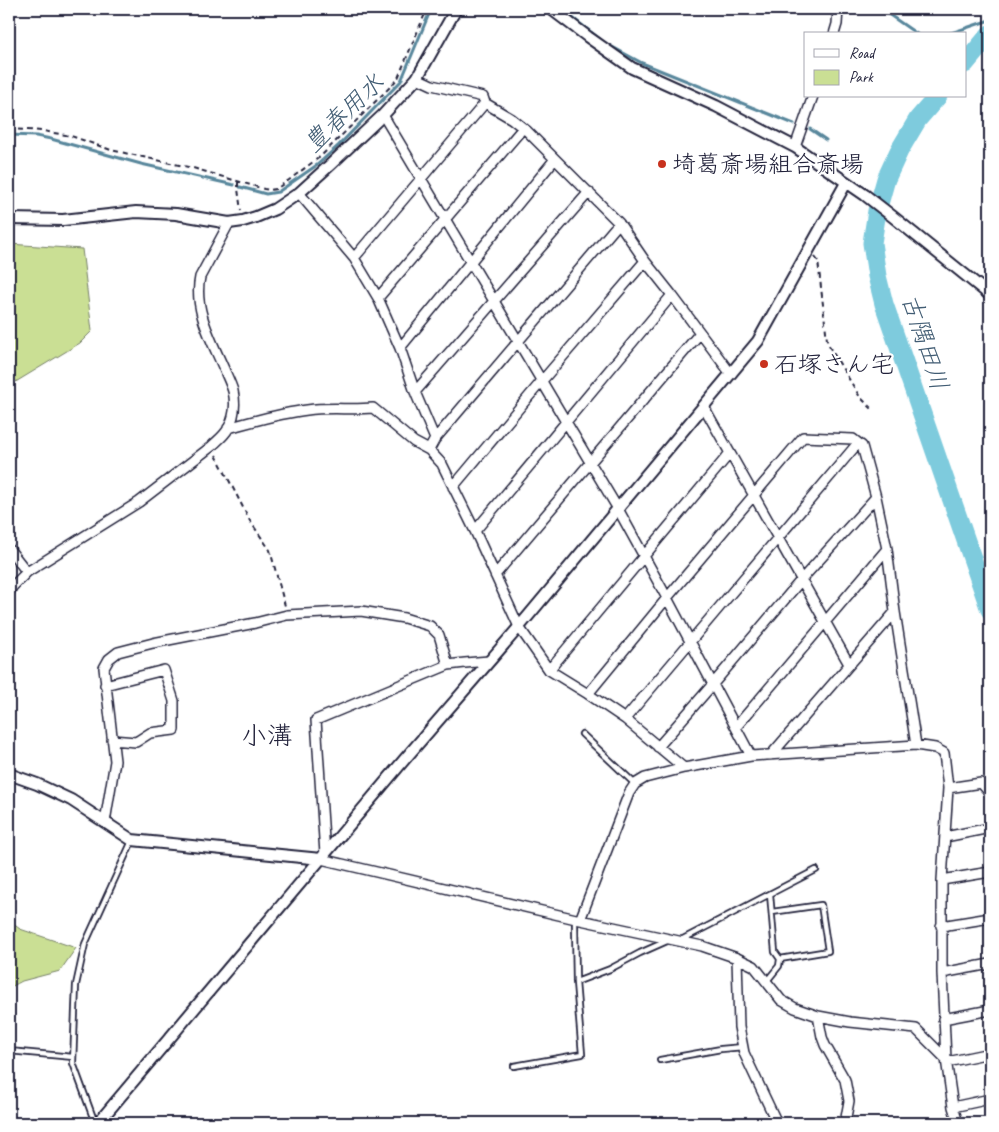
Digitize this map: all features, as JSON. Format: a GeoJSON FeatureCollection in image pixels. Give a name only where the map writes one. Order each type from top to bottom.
{"type":"FeatureCollection","features":[{"type":"Feature","properties":{"kind":"street"},"geometry":{"type":"LineString","coordinates":[[9,219],[63,220],[136,212],[176,214],[229,223],[243,221],[275,209],[298,193],[383,115],[418,78],[456,9]]}},
{"type":"Feature","properties":{"kind":"street"},"geometry":{"type":"LineString","coordinates":[[551,9],[632,68],[716,106],[795,147],[892,216],[990,295]]}},
{"type":"Feature","properties":{"kind":"street"},"geometry":{"type":"LineString","coordinates":[[835,32],[838,9]]}},
{"type":"Feature","properties":{"kind":"street"},"geometry":{"type":"LineString","coordinates":[[418,78],[432,84],[483,97],[485,103],[523,128],[619,223],[645,261],[731,374]]}},
{"type":"Feature","properties":{"kind":"street"},"geometry":{"type":"LineString","coordinates":[[795,147],[812,98]]}},
{"type":"Feature","properties":{"kind":"street"},"geometry":{"type":"LineString","coordinates":[[354,258],[485,103]]}},
{"type":"Feature","properties":{"kind":"street"},"geometry":{"type":"LineString","coordinates":[[383,115],[618,509],[751,756]]}},
{"type":"Feature","properties":{"kind":"street"},"geometry":{"type":"LineString","coordinates":[[378,298],[523,128]]}},
{"type":"Feature","properties":{"kind":"street"},"geometry":{"type":"LineString","coordinates":[[400,348],[554,160]]}},
{"type":"Feature","properties":{"kind":"street"},"geometry":{"type":"LineString","coordinates":[[97,1123],[519,627],[758,341],[846,183]]}},
{"type":"Feature","properties":{"kind":"street"},"geometry":{"type":"LineString","coordinates":[[415,392],[588,192]]}},
{"type":"Feature","properties":{"kind":"street"},"geometry":{"type":"LineString","coordinates":[[298,193],[354,258],[378,298],[400,348],[415,392],[435,439]]}},
{"type":"Feature","properties":{"kind":"street"},"geometry":{"type":"LineString","coordinates":[[9,592],[27,572],[139,502],[212,446],[228,428],[235,405],[233,390],[203,320],[198,285],[200,277],[229,223]]}},
{"type":"Feature","properties":{"kind":"street"},"geometry":{"type":"LineString","coordinates":[[429,450],[435,439],[619,223]]}},
{"type":"Feature","properties":{"kind":"street"},"geometry":{"type":"LineString","coordinates":[[453,487],[645,261]]}},
{"type":"Feature","properties":{"kind":"street"},"geometry":{"type":"LineString","coordinates":[[475,531],[672,295]]}},
{"type":"Feature","properties":{"kind":"street"},"geometry":{"type":"LineString","coordinates":[[495,575],[700,333]]}},
{"type":"Feature","properties":{"kind":"street"},"geometry":{"type":"LineString","coordinates":[[704,407],[849,664]]}},
{"type":"Feature","properties":{"kind":"street"},"geometry":{"type":"LineString","coordinates":[[228,428],[308,409],[356,410],[373,408],[414,442],[429,450],[442,464],[519,627],[549,670],[625,719],[684,768]]}},
{"type":"Feature","properties":{"kind":"street"},"geometry":{"type":"LineString","coordinates":[[588,694],[803,437],[853,439],[862,446],[876,497],[887,549],[916,745]]}},
{"type":"Feature","properties":{"kind":"street"},"geometry":{"type":"LineString","coordinates":[[625,719],[858,442]]}},
{"type":"Feature","properties":{"kind":"street"},"geometry":{"type":"LineString","coordinates":[[549,670],[730,453]]}},
{"type":"Feature","properties":{"kind":"street"},"geometry":{"type":"LineString","coordinates":[[658,747],[802,579],[876,497]]}},
{"type":"Feature","properties":{"kind":"street"},"geometry":{"type":"LineString","coordinates":[[9,549],[27,572]]}},
{"type":"Feature","properties":{"kind":"street"},"geometry":{"type":"LineString","coordinates":[[736,727],[887,549]]}},
{"type":"Feature","properties":{"kind":"street"},"geometry":{"type":"LineString","coordinates":[[105,822],[115,761],[104,668],[109,659],[118,652],[287,615],[361,611],[404,618],[430,626],[439,635],[448,665]]}},
{"type":"Feature","properties":{"kind":"street"},"geometry":{"type":"LineString","coordinates":[[770,755],[895,612]]}},
{"type":"Feature","properties":{"kind":"street"},"geometry":{"type":"LineString","coordinates":[[323,857],[316,720],[448,665],[489,661]]}},
{"type":"Feature","properties":{"kind":"street"},"geometry":{"type":"LineString","coordinates":[[105,685],[164,670],[174,701],[174,730],[150,733],[136,742],[112,740]]}},
{"type":"Feature","properties":{"kind":"street"},"geometry":{"type":"LineString","coordinates":[[578,919],[629,793],[636,784],[645,778],[684,768],[751,756],[916,745],[935,748],[944,753],[948,788],[942,880],[942,973],[946,1060],[953,1107],[958,1123]]}},
{"type":"Feature","properties":{"kind":"street"},"geometry":{"type":"LineString","coordinates":[[9,774],[37,784],[71,800],[132,840],[323,857],[578,919],[702,946],[754,966],[781,1000],[795,1008],[818,1016],[850,1022],[916,1029],[946,1060]]}},
{"type":"Feature","properties":{"kind":"street"},"geometry":{"type":"LineString","coordinates":[[948,788],[981,783],[990,793]]}},
{"type":"Feature","properties":{"kind":"street"},"geometry":{"type":"LineString","coordinates":[[945,837],[990,828]]}},
{"type":"Feature","properties":{"kind":"street"},"geometry":{"type":"LineString","coordinates":[[942,880],[990,872]]}},
{"type":"Feature","properties":{"kind":"street"},"geometry":{"type":"LineString","coordinates":[[941,926],[990,918]]}},
{"type":"Feature","properties":{"kind":"street"},"geometry":{"type":"LineString","coordinates":[[737,958],[739,1027],[744,1053],[777,1123]]}},
{"type":"Feature","properties":{"kind":"street"},"geometry":{"type":"LineString","coordinates":[[942,973],[990,964]]}},
{"type":"Feature","properties":{"kind":"street"},"geometry":{"type":"LineString","coordinates":[[944,1019],[990,1010]]}},
{"type":"Feature","properties":{"kind":"street"},"geometry":{"type":"LineString","coordinates":[[818,1016],[825,1045],[845,1080],[849,1101],[845,1123]]}},
{"type":"Feature","properties":{"kind":"street"},"geometry":{"type":"LineString","coordinates":[[946,1060],[990,1053]]}},
{"type":"Feature","properties":{"kind":"street"},"geometry":{"type":"LineString","coordinates":[[953,1107],[990,1099]]}},
{"type":"Feature","properties":{"kind":"lane"},"geometry":{"type":"LineString","coordinates":[[582,734],[636,784]]}},
{"type":"Feature","properties":{"kind":"lane"},"geometry":{"type":"LineString","coordinates":[[97,1123],[73,1063],[76,986],[85,944],[132,840]]}},
{"type":"Feature","properties":{"kind":"lane"},"geometry":{"type":"LineString","coordinates":[[576,982],[610,969],[640,953],[722,920],[816,870]]}},
{"type":"Feature","properties":{"kind":"lane"},"geometry":{"type":"LineString","coordinates":[[766,982],[779,966],[780,959],[775,952],[770,894]]}},
{"type":"Feature","properties":{"kind":"lane"},"geometry":{"type":"LineString","coordinates":[[772,912],[821,905],[828,951],[780,959]]}},
{"type":"Feature","properties":{"kind":"lane"},"geometry":{"type":"LineString","coordinates":[[514,1066],[582,1054],[576,982],[575,924],[578,919]]}},
{"type":"Feature","properties":{"kind":"lane"},"geometry":{"type":"LineString","coordinates":[[660,1060],[743,1047]]}},
{"type":"Feature","properties":{"kind":"lane"},"geometry":{"type":"LineString","coordinates":[[9,1050],[73,1057]]}},
{"type":"Feature","properties":{"kind":"path"},"geometry":{"type":"LineString","coordinates":[[9,128],[71,136],[111,150],[194,168],[264,189],[276,189],[321,156],[398,78],[428,9]]}},
{"type":"Feature","properties":{"kind":"path"},"geometry":{"type":"LineString","coordinates":[[238,182],[243,221]]}},
{"type":"Feature","properties":{"kind":"path"},"geometry":{"type":"LineString","coordinates":[[809,248],[818,261],[827,340],[830,348],[860,397],[874,411]]}},
{"type":"Feature","properties":{"kind":"path"},"geometry":{"type":"LineString","coordinates":[[212,446],[250,521],[270,550],[287,615]]}},
{"type":"Feature","properties":{"kind":"green space"},"geometry":{"type":"Polygon","coordinates":[[[9,244],[82,249],[92,331],[80,343],[9,386],[9,244]]]}},
{"type":"Feature","properties":{"kind":"green space"},"geometry":{"type":"Polygon","coordinates":[[[9,921],[20,929],[76,948],[60,971],[22,981],[9,988],[9,921]]]}},
{"type":"Feature","properties":{"kind":"waterway","name":"豊春用水"},"geometry":{"type":"LineString","coordinates":[[240,187],[266,194],[278,192],[317,165],[339,145],[401,81],[431,9]]}},
{"type":"Feature","properties":{"kind":"waterway","name":"豊春用水"},"geometry":{"type":"LineString","coordinates":[[561,9],[600,39]]}},
{"type":"Feature","properties":{"kind":"waterway","name":"豊春用水"},"geometry":{"type":"LineString","coordinates":[[881,9],[914,32]]}},
{"type":"Feature","properties":{"kind":"waterway","name":"豊春用水"},"geometry":{"type":"LineString","coordinates":[[954,32],[990,20]]}},
{"type":"Feature","properties":{"kind":"waterway","name":"古隅田川"},"geometry":{"type":"LineString","coordinates":[[966,63],[990,34]]}},
{"type":"Feature","properties":{"kind":"waterway","name":"豊春用水"},"geometry":{"type":"LineString","coordinates":[[605,43],[642,63],[794,124]]}},
{"type":"Feature","properties":{"kind":"waterway","name":"古隅田川"},"geometry":{"type":"LineString","coordinates":[[936,98],[918,119],[899,151],[886,179],[877,211],[872,243],[884,304],[990,610]]}},
{"type":"Feature","properties":{"kind":"waterway","name":"豊春用水"},"geometry":{"type":"LineString","coordinates":[[810,129],[826,140]]}},
{"type":"Feature","properties":{"kind":"waterway","name":"豊春用水"},"geometry":{"type":"LineString","coordinates":[[9,135],[36,136],[51,139],[141,164],[234,185]]}},
{"type":"Feature","properties":{"kind":"place","name":"埼葛斎場組合斎場"},"geometry":{"type":"Point","coordinates":[662,164]}},
{"type":"Feature","properties":{"kind":"place","name":"石塚さん宅"},"geometry":{"type":"Point","coordinates":[764,364]}},
{"type":"Feature","properties":{"kind":"district","name":"小溝"},"geometry":{"type":"Point","coordinates":[267,735]}}]}
